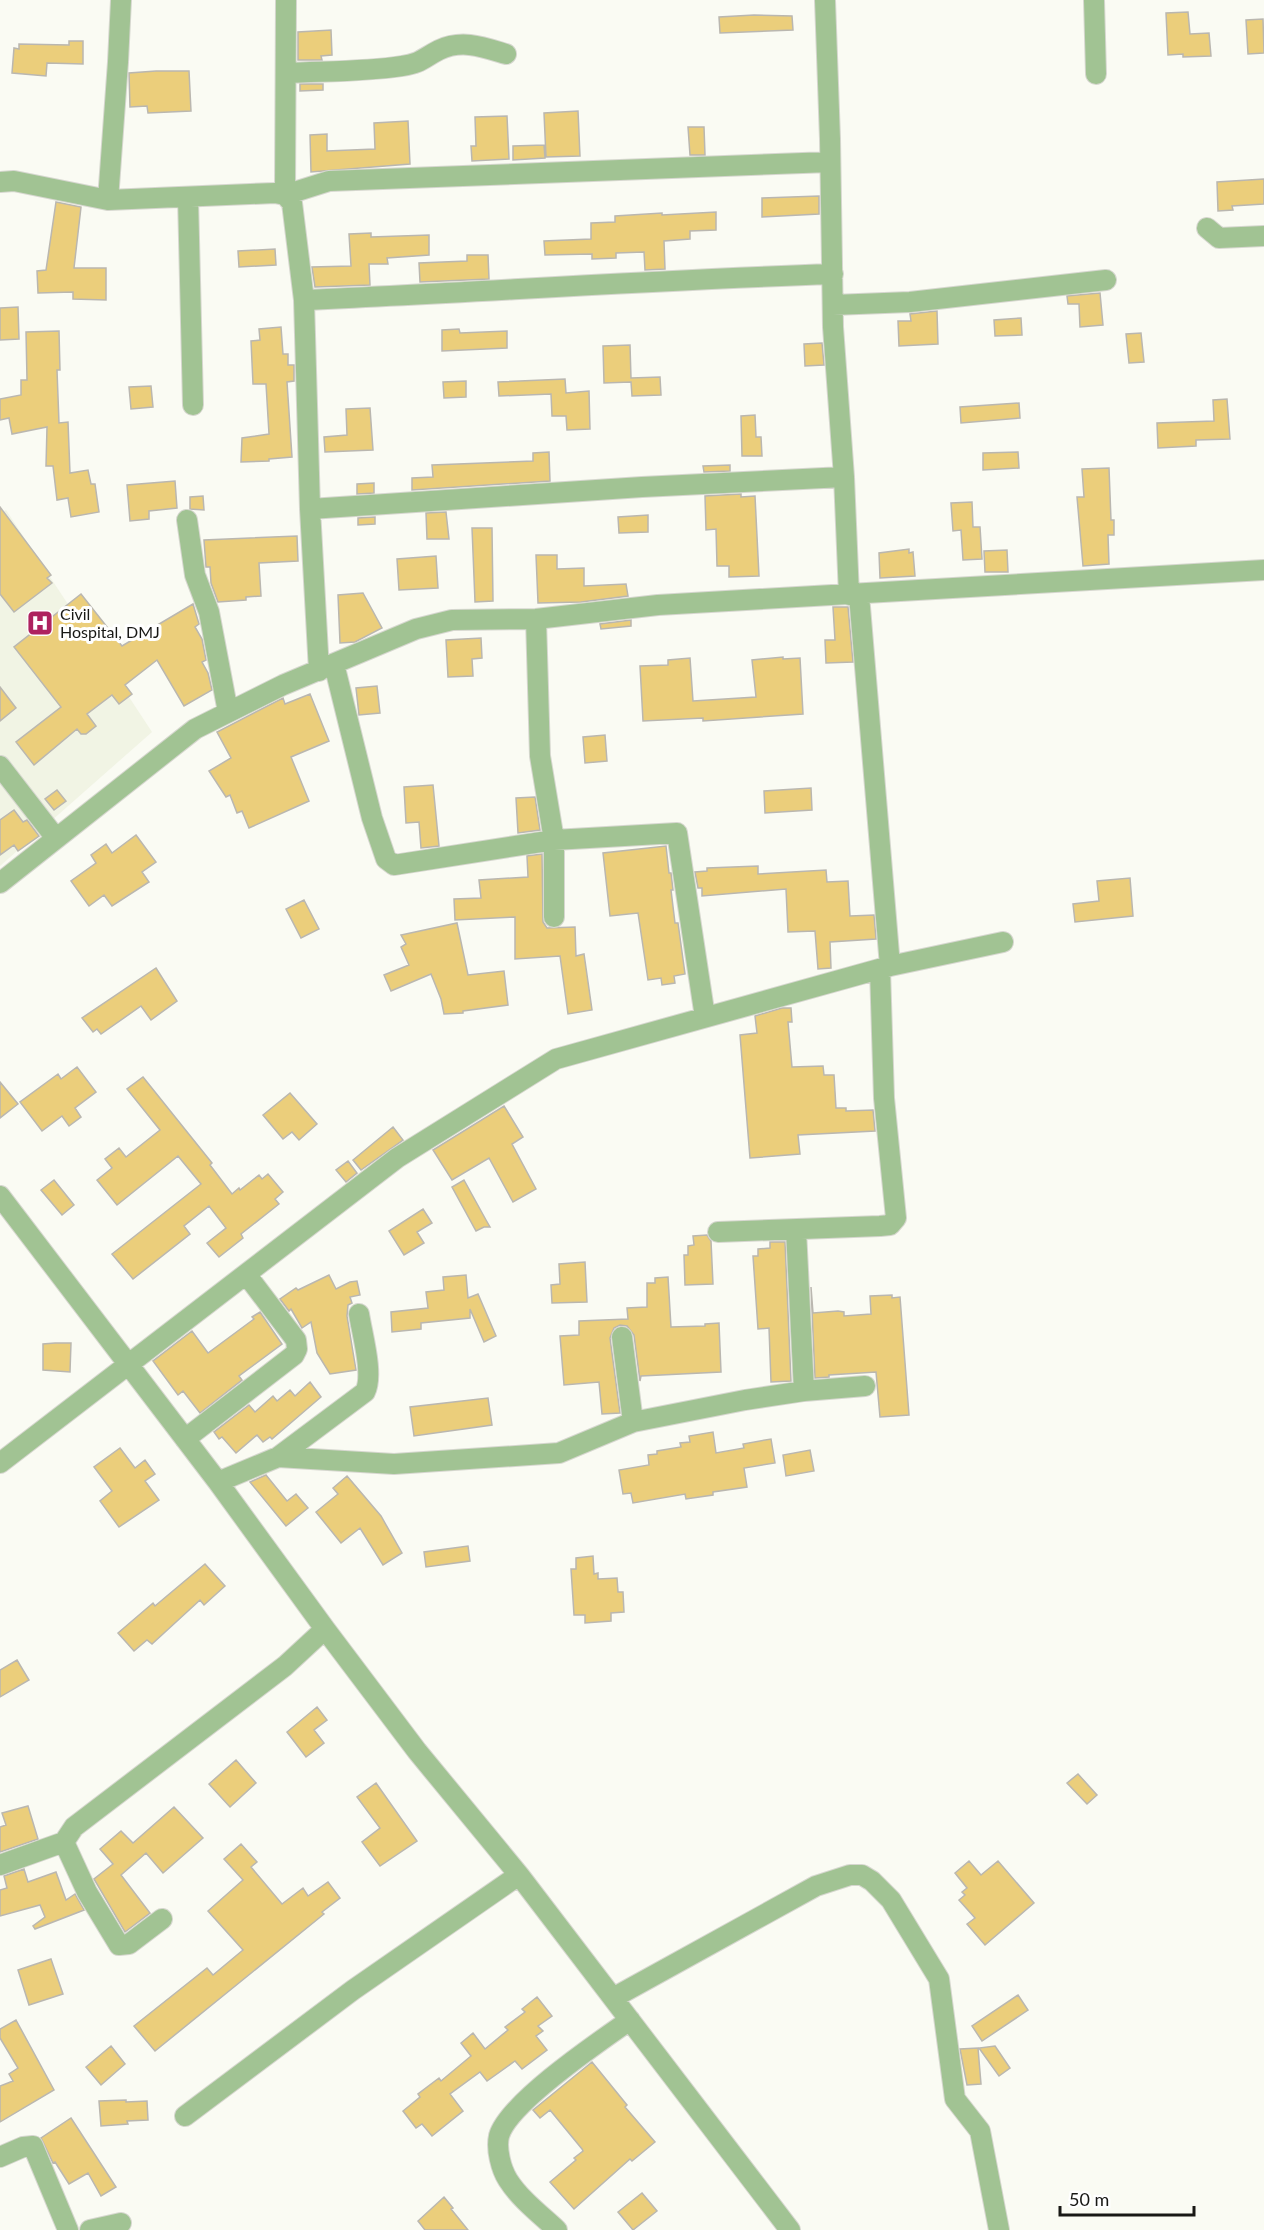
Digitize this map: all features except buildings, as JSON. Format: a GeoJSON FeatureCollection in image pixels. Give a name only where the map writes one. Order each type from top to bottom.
{"type":"FeatureCollection","features":[{"type":"Feature","properties":{"kind":"street"},"geometry":{"type":"LineString","coordinates":[[108,200],[121,0]]}},
{"type":"Feature","properties":{"kind":"street"},"geometry":{"type":"LineString","coordinates":[[286,0],[285,195],[292,203],[304,300],[310,509],[327,668],[386,859],[394,865],[554,840],[677,832],[705,1017]]}},
{"type":"Feature","properties":{"kind":"street"},"geometry":{"type":"LineString","coordinates":[[718,1232],[890,1225],[896,1218],[884,1098],[885,967],[833,327],[831,162],[825,0]]}},
{"type":"Feature","properties":{"kind":"street"},"geometry":{"type":"LineString","coordinates":[[1094,0],[1096,74]]}},
{"type":"Feature","properties":{"kind":"street"},"geometry":{"type":"LineString","coordinates":[[286,73],[400,67],[419,63],[451,45],[473,44],[506,54]]}},
{"type":"Feature","properties":{"kind":"street"},"geometry":{"type":"LineString","coordinates":[[0,182],[14,181],[108,200],[276,193],[285,195],[329,181],[831,162]]}},
{"type":"Feature","properties":{"kind":"street"},"geometry":{"type":"LineString","coordinates":[[188,196],[193,405]]}},
{"type":"Feature","properties":{"kind":"street"},"geometry":{"type":"LineString","coordinates":[[1207,228],[1219,238],[1264,236]]}},
{"type":"Feature","properties":{"kind":"street"},"geometry":{"type":"LineString","coordinates":[[304,300],[502,291],[667,280],[833,274]]}},
{"type":"Feature","properties":{"kind":"street"},"geometry":{"type":"LineString","coordinates":[[833,304],[910,302],[1106,280]]}},
{"type":"Feature","properties":{"kind":"street"},"geometry":{"type":"LineString","coordinates":[[310,509],[642,487],[844,477]]}},
{"type":"Feature","properties":{"kind":"street"},"geometry":{"type":"LineString","coordinates":[[187,519],[195,575],[209,612],[228,712]]}},
{"type":"Feature","properties":{"kind":"street"},"geometry":{"type":"LineString","coordinates":[[0,883],[55,837],[195,729],[283,685],[416,629],[452,620],[536,619],[658,605],[1264,570]]}},
{"type":"Feature","properties":{"kind":"street"},"geometry":{"type":"LineString","coordinates":[[536,619],[540,756],[554,840],[554,917]]}},
{"type":"Feature","properties":{"kind":"street"},"geometry":{"type":"LineString","coordinates":[[0,766],[55,837]]}},
{"type":"Feature","properties":{"kind":"street"},"geometry":{"type":"LineString","coordinates":[[0,1463],[397,1158],[556,1059],[885,967],[1003,942]]}},
{"type":"Feature","properties":{"kind":"street"},"geometry":{"type":"LineString","coordinates":[[0,1196],[218,1482],[417,1751],[519,1875],[790,2230]]}},
{"type":"Feature","properties":{"kind":"street"},"geometry":{"type":"LineString","coordinates":[[796,1230],[804,1391]]}},
{"type":"Feature","properties":{"kind":"street"},"geometry":{"type":"LineString","coordinates":[[185,1439],[294,1356],[297,1349],[296,1340],[246,1274]]}},
{"type":"Feature","properties":{"kind":"street"},"geometry":{"type":"LineString","coordinates":[[218,1482],[278,1457],[365,1392],[369,1385],[359,1314]]}},
{"type":"Feature","properties":{"kind":"street"},"geometry":{"type":"LineString","coordinates":[[622,1337],[633,1422]]}},
{"type":"Feature","properties":{"kind":"street"},"geometry":{"type":"LineString","coordinates":[[278,1457],[394,1464],[559,1453],[633,1422],[804,1391],[865,1386]]}},
{"type":"Feature","properties":{"kind":"street"},"geometry":{"type":"LineString","coordinates":[[0,1865],[64,1842],[74,1827],[285,1666],[325,1629]]}},
{"type":"Feature","properties":{"kind":"street"},"geometry":{"type":"LineString","coordinates":[[64,1842],[87,1892],[119,1945],[129,1944],[162,1919]]}},
{"type":"Feature","properties":{"kind":"street"},"geometry":{"type":"LineString","coordinates":[[185,2116],[352,1990],[519,1875]]}},
{"type":"Feature","properties":{"kind":"street"},"geometry":{"type":"LineString","coordinates":[[613,1998],[816,1886],[850,1875],[862,1875],[872,1881],[891,1900],[939,1979],[955,2099],[980,2131],[999,2230]]}},
{"type":"Feature","properties":{"kind":"street"},"geometry":{"type":"LineString","coordinates":[[557,2230],[508,2181],[500,2161],[499,2136],[511,2114],[570,2062],[630,2020]]}},
{"type":"Feature","properties":{"kind":"street"},"geometry":{"type":"LineString","coordinates":[[0,2157],[23,2147],[33,2146],[68,2230]]}},
{"type":"Feature","properties":{"kind":"street"},"geometry":{"type":"LineString","coordinates":[[90,2230],[121,2223]]}},
{"type":"Feature","properties":{"kind":"shaded area","name":"Civil Hospital, DMJ"},"geometry":{"type":"Polygon","coordinates":[[[6,510],[152,732],[0,866],[0,515],[6,510]]]}},
{"type":"Feature","properties":{"kind":"place","name":"Civil Hospital, DMJ"},"geometry":{"type":"Point","coordinates":[40,623]}}]}
